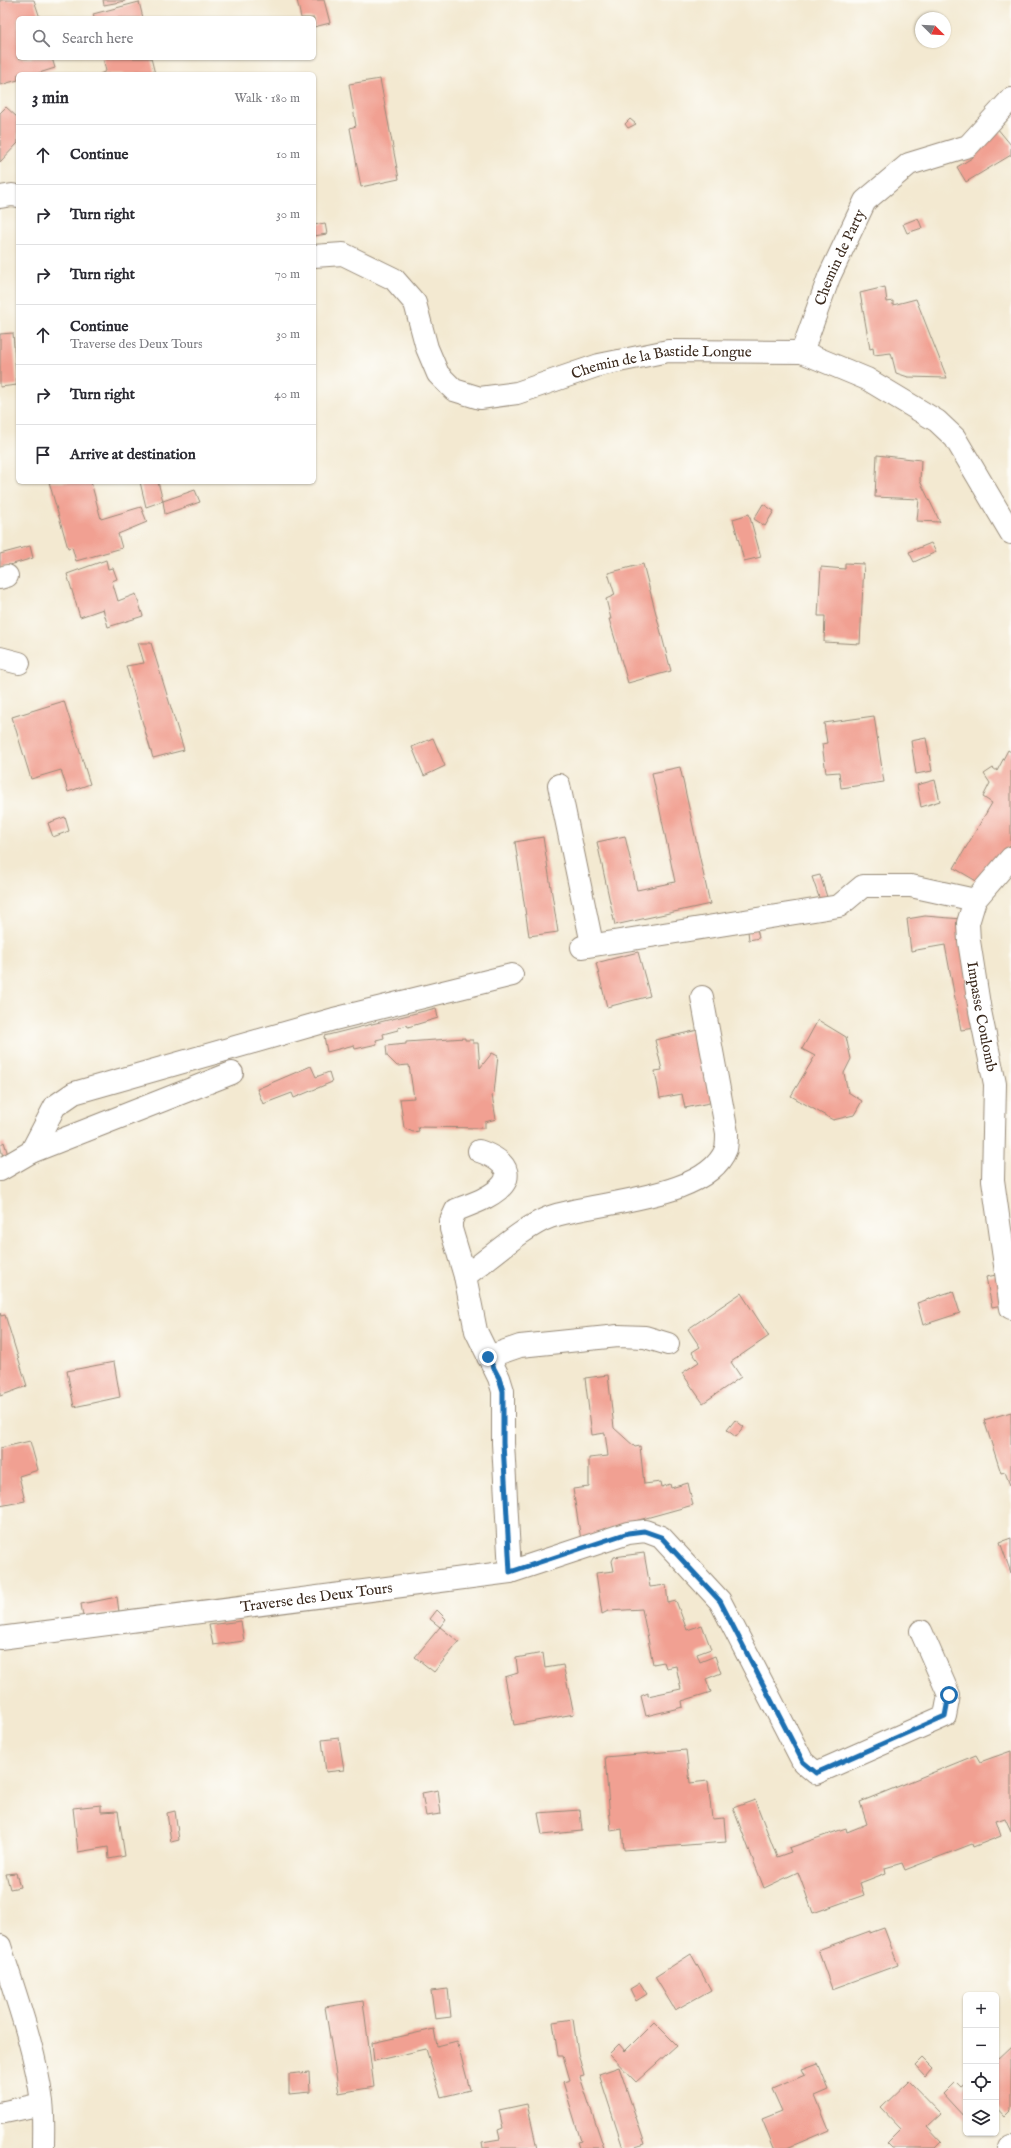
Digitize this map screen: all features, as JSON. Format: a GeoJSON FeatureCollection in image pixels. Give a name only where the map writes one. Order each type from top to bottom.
{"type":"FeatureCollection","features":[{"type":"Feature","properties":{"kind":"street","name":"Chemin de Party"},"geometry":{"type":"LineString","coordinates":[[802,352],[829,277],[865,201],[909,164],[968,146],[1011,98]]}},
{"type":"Feature","properties":{"kind":"street"},"geometry":{"type":"LineString","coordinates":[[0,197],[16,196]]}},
{"type":"Feature","properties":{"kind":"street","name":"Chemin de la Bastide Longue"},"geometry":{"type":"LineString","coordinates":[[316,256],[343,254],[394,279],[415,303],[427,348],[438,374],[454,390],[480,398],[518,393],[600,365],[668,351],[802,352],[867,379],[937,420],[955,438],[1011,533]]}},
{"type":"Feature","properties":{"kind":"street"},"geometry":{"type":"LineString","coordinates":[[559,785],[587,946],[838,906],[863,886],[911,886],[975,900]]}},
{"type":"Feature","properties":{"kind":"street","name":"Impasse Coulomb"},"geometry":{"type":"LineString","coordinates":[[1011,858],[975,900],[968,923],[969,941],[995,1084],[993,1180],[1011,1308]]}},
{"type":"Feature","properties":{"kind":"street"},"geometry":{"type":"LineString","coordinates":[[31,1152],[55,1106],[74,1093],[326,1021],[512,975]]}},
{"type":"Feature","properties":{"kind":"street"},"geometry":{"type":"LineString","coordinates":[[465,1276],[522,1234],[550,1217],[678,1188],[708,1171],[720,1158],[726,1148],[727,1134],[702,997]]}},
{"type":"Feature","properties":{"kind":"street"},"geometry":{"type":"LineString","coordinates":[[0,1170],[31,1152],[232,1073]]}},
{"type":"Feature","properties":{"kind":"street"},"geometry":{"type":"LineString","coordinates":[[480,1151],[494,1156],[503,1163],[506,1170],[505,1180],[500,1188],[486,1198],[456,1210],[453,1215],[451,1229],[465,1276],[476,1331],[499,1378],[503,1391],[503,1443],[510,1572]]}},
{"type":"Feature","properties":{"kind":"street"},"geometry":{"type":"LineString","coordinates":[[488,1357],[520,1346],[618,1336],[645,1337],[668,1344]]}},
{"type":"Feature","properties":{"kind":"street","name":"Traverse des Deux Tours"},"geometry":{"type":"LineString","coordinates":[[0,1638],[510,1572],[628,1533],[644,1531],[661,1537],[720,1601],[803,1762],[816,1773],[945,1716],[949,1695],[921,1631]]}},
{"type":"Feature","properties":{"kind":"street"},"geometry":{"type":"LineString","coordinates":[[0,1946],[24,2022],[36,2067],[42,2104],[43,2148]]}},
{"type":"Feature","properties":{"kind":"street"},"geometry":{"type":"LineString","coordinates":[[0,2113],[42,2104]]}},
{"type":"Feature","properties":{"kind":"building"},"geometry":{"type":"Polygon","coordinates":[[[0,0],[34,0],[39,16],[16,16],[16,60],[53,60],[55,68],[42,72],[16,72],[16,81],[0,85],[0,0]]]}},
{"type":"Feature","properties":{"kind":"building"},"geometry":{"type":"Polygon","coordinates":[[[103,0],[125,0],[125,1],[104,5],[103,0]]]}},
{"type":"Feature","properties":{"kind":"building"},"geometry":{"type":"Polygon","coordinates":[[[297,0],[324,0],[330,23],[316,26],[316,16],[301,16],[297,0]]]}},
{"type":"Feature","properties":{"kind":"building"},"geometry":{"type":"Polygon","coordinates":[[[139,2],[142,16],[94,16],[93,14],[139,2]]]}},
{"type":"Feature","properties":{"kind":"building"},"geometry":{"type":"Polygon","coordinates":[[[103,60],[152,60],[154,72],[104,72],[106,71],[103,60]]]}},
{"type":"Feature","properties":{"kind":"building"},"geometry":{"type":"Polygon","coordinates":[[[380,79],[399,179],[361,187],[350,128],[356,126],[349,84],[380,79]]]}},
{"type":"Feature","properties":{"kind":"building"},"geometry":{"type":"Polygon","coordinates":[[[6,107],[16,116],[16,145],[0,162],[0,113],[6,107]]]}},
{"type":"Feature","properties":{"kind":"building"},"geometry":{"type":"Polygon","coordinates":[[[630,119],[636,124],[628,128],[625,124],[630,119]]]}},
{"type":"Feature","properties":{"kind":"building"},"geometry":{"type":"Polygon","coordinates":[[[997,128],[1011,145],[1011,155],[966,182],[957,167],[972,158],[997,128]]]}},
{"type":"Feature","properties":{"kind":"building"},"geometry":{"type":"Polygon","coordinates":[[[918,218],[922,228],[907,233],[903,224],[918,218]]]}},
{"type":"Feature","properties":{"kind":"building"},"geometry":{"type":"Polygon","coordinates":[[[325,223],[327,234],[316,236],[316,225],[325,223]]]}},
{"type":"Feature","properties":{"kind":"building"},"geometry":{"type":"Polygon","coordinates":[[[885,287],[887,302],[893,301],[893,305],[916,299],[947,378],[908,377],[896,373],[891,353],[874,355],[873,348],[870,349],[860,293],[885,287]]]}},
{"type":"Feature","properties":{"kind":"building"},"geometry":{"type":"Polygon","coordinates":[[[13,333],[16,385],[0,387],[0,334],[13,333]]]}},
{"type":"Feature","properties":{"kind":"building"},"geometry":{"type":"Polygon","coordinates":[[[877,455],[921,460],[920,481],[940,522],[917,521],[919,499],[875,497],[877,455]]]}},
{"type":"Feature","properties":{"kind":"building"},"geometry":{"type":"Polygon","coordinates":[[[50,484],[92,484],[101,519],[141,507],[147,522],[118,534],[122,548],[76,561],[72,547],[68,548],[50,484]]]}},
{"type":"Feature","properties":{"kind":"building"},"geometry":{"type":"Polygon","coordinates":[[[140,484],[159,484],[163,501],[146,507],[140,484]]]}},
{"type":"Feature","properties":{"kind":"building"},"geometry":{"type":"Polygon","coordinates":[[[195,490],[200,502],[165,514],[163,501],[195,490]]]}},
{"type":"Feature","properties":{"kind":"building"},"geometry":{"type":"Polygon","coordinates":[[[763,504],[774,511],[765,526],[754,519],[763,504]]]}},
{"type":"Feature","properties":{"kind":"building"},"geometry":{"type":"Polygon","coordinates":[[[749,514],[761,557],[744,561],[733,519],[749,514]]]}},
{"type":"Feature","properties":{"kind":"building"},"geometry":{"type":"Polygon","coordinates":[[[931,543],[936,552],[914,562],[909,552],[931,543]]]}},
{"type":"Feature","properties":{"kind":"building"},"geometry":{"type":"Polygon","coordinates":[[[30,546],[33,558],[0,568],[0,554],[30,546]]]}},
{"type":"Feature","properties":{"kind":"building"},"geometry":{"type":"Polygon","coordinates":[[[106,560],[108,569],[113,568],[117,579],[112,581],[118,601],[136,594],[143,616],[108,627],[103,609],[80,617],[67,574],[106,560]]]}},
{"type":"Feature","properties":{"kind":"building"},"geometry":{"type":"Polygon","coordinates":[[[845,563],[864,564],[860,644],[824,642],[825,616],[818,616],[821,567],[845,569],[845,563]]]}},
{"type":"Feature","properties":{"kind":"building"},"geometry":{"type":"Polygon","coordinates":[[[643,564],[671,671],[628,683],[609,619],[611,619],[606,599],[615,595],[608,573],[643,564]]]}},
{"type":"Feature","properties":{"kind":"building"},"geometry":{"type":"Polygon","coordinates":[[[138,643],[151,643],[184,750],[153,758],[126,666],[144,663],[138,643]]]}},
{"type":"Feature","properties":{"kind":"building"},"geometry":{"type":"Polygon","coordinates":[[[64,701],[90,784],[68,792],[61,770],[31,779],[12,717],[64,701]]]}},
{"type":"Feature","properties":{"kind":"building"},"geometry":{"type":"Polygon","coordinates":[[[874,716],[884,782],[841,788],[839,772],[826,773],[822,744],[827,743],[824,723],[874,716]]]}},
{"type":"Feature","properties":{"kind":"building"},"geometry":{"type":"Polygon","coordinates":[[[433,738],[445,766],[424,776],[412,747],[433,738]]]}},
{"type":"Feature","properties":{"kind":"building"},"geometry":{"type":"Polygon","coordinates":[[[926,738],[932,771],[916,774],[911,741],[926,738]]]}},
{"type":"Feature","properties":{"kind":"building"},"geometry":{"type":"Polygon","coordinates":[[[1008,750],[1011,752],[1011,844],[978,882],[954,868],[992,803],[983,797],[990,783],[984,774],[993,768],[997,771],[1008,750]]]}},
{"type":"Feature","properties":{"kind":"building"},"geometry":{"type":"Polygon","coordinates":[[[680,767],[710,904],[615,925],[597,842],[625,836],[637,890],[675,882],[652,773],[680,767]]]}},
{"type":"Feature","properties":{"kind":"building"},"geometry":{"type":"Polygon","coordinates":[[[935,780],[940,801],[921,807],[917,785],[935,780]]]}},
{"type":"Feature","properties":{"kind":"building"},"geometry":{"type":"Polygon","coordinates":[[[65,817],[69,831],[53,837],[48,823],[65,817]]]}},
{"type":"Feature","properties":{"kind":"building"},"geometry":{"type":"Polygon","coordinates":[[[543,837],[558,932],[529,936],[515,842],[543,837]]]}},
{"type":"Feature","properties":{"kind":"building"},"geometry":{"type":"Polygon","coordinates":[[[820,875],[827,897],[820,900],[812,877],[820,875]]]}},
{"type":"Feature","properties":{"kind":"building"},"geometry":{"type":"Polygon","coordinates":[[[925,916],[962,919],[976,1028],[961,1030],[945,945],[911,951],[907,919],[925,916]]]}},
{"type":"Feature","properties":{"kind":"building"},"geometry":{"type":"Polygon","coordinates":[[[757,929],[759,938],[749,940],[748,931],[757,929]]]}},
{"type":"Feature","properties":{"kind":"building"},"geometry":{"type":"Polygon","coordinates":[[[638,952],[650,996],[607,1007],[596,963],[638,952]]]}},
{"type":"Feature","properties":{"kind":"building"},"geometry":{"type":"Polygon","coordinates":[[[436,1008],[438,1018],[408,1027],[407,1025],[398,1028],[398,1030],[383,1034],[384,1038],[376,1040],[377,1044],[355,1049],[354,1045],[327,1052],[324,1036],[436,1008]]]}},
{"type":"Feature","properties":{"kind":"building"},"geometry":{"type":"Polygon","coordinates":[[[818,1020],[846,1037],[851,1059],[844,1073],[848,1092],[862,1101],[854,1115],[833,1120],[791,1096],[815,1056],[802,1049],[818,1020]]]}},
{"type":"Feature","properties":{"kind":"building"},"geometry":{"type":"Polygon","coordinates":[[[698,1030],[714,1102],[685,1108],[682,1094],[660,1098],[655,1071],[662,1070],[655,1040],[698,1030]]]}},
{"type":"Feature","properties":{"kind":"building"},"geometry":{"type":"Polygon","coordinates":[[[465,1038],[465,1040],[473,1040],[473,1043],[478,1043],[480,1068],[492,1053],[498,1056],[494,1093],[492,1095],[496,1119],[485,1122],[485,1128],[418,1127],[419,1131],[413,1132],[404,1128],[400,1099],[414,1098],[409,1065],[397,1066],[387,1056],[386,1046],[406,1044],[406,1042],[465,1038]]]}},
{"type":"Feature","properties":{"kind":"building"},"geometry":{"type":"Polygon","coordinates":[[[311,1066],[316,1077],[329,1072],[332,1082],[294,1098],[292,1093],[263,1104],[257,1089],[311,1066]]]}},
{"type":"Feature","properties":{"kind":"building"},"geometry":{"type":"Polygon","coordinates":[[[4,1142],[9,1158],[4,1161],[0,1145],[4,1142]]]}},
{"type":"Feature","properties":{"kind":"building"},"geometry":{"type":"Polygon","coordinates":[[[1001,1274],[1007,1304],[992,1307],[986,1277],[1001,1274]]]}},
{"type":"Feature","properties":{"kind":"building"},"geometry":{"type":"Polygon","coordinates":[[[953,1291],[960,1313],[923,1325],[917,1303],[953,1291]]]}},
{"type":"Feature","properties":{"kind":"building"},"geometry":{"type":"Polygon","coordinates":[[[741,1293],[769,1336],[731,1362],[741,1377],[703,1403],[682,1373],[699,1362],[692,1352],[700,1347],[688,1329],[741,1293]]]}},
{"type":"Feature","properties":{"kind":"building"},"geometry":{"type":"Polygon","coordinates":[[[0,1313],[1,1316],[5,1315],[27,1386],[0,1396],[0,1313]]]}},
{"type":"Feature","properties":{"kind":"building"},"geometry":{"type":"Polygon","coordinates":[[[114,1362],[120,1397],[74,1407],[67,1371],[114,1362]]]}},
{"type":"Feature","properties":{"kind":"building"},"geometry":{"type":"Polygon","coordinates":[[[608,1375],[614,1428],[635,1447],[640,1446],[644,1484],[661,1482],[662,1487],[670,1484],[671,1488],[688,1483],[693,1505],[628,1523],[581,1540],[573,1489],[589,1487],[589,1458],[608,1456],[605,1433],[592,1435],[585,1378],[608,1375]]]}},
{"type":"Feature","properties":{"kind":"building"},"geometry":{"type":"Polygon","coordinates":[[[1011,1412],[1011,1488],[1005,1472],[1001,1473],[984,1420],[1011,1412]]]}},
{"type":"Feature","properties":{"kind":"building"},"geometry":{"type":"Polygon","coordinates":[[[735,1420],[744,1427],[736,1437],[727,1430],[735,1420]]]}},
{"type":"Feature","properties":{"kind":"building"},"geometry":{"type":"Polygon","coordinates":[[[30,1441],[38,1470],[19,1476],[25,1501],[0,1506],[0,1448],[30,1441]]]}},
{"type":"Feature","properties":{"kind":"building"},"geometry":{"type":"Polygon","coordinates":[[[1011,1538],[1011,1573],[1000,1542],[1011,1538]]]}},
{"type":"Feature","properties":{"kind":"building"},"geometry":{"type":"Polygon","coordinates":[[[644,1553],[650,1587],[666,1585],[668,1603],[676,1601],[687,1630],[702,1625],[711,1649],[697,1654],[700,1662],[715,1656],[721,1673],[706,1679],[711,1692],[682,1701],[683,1707],[646,1716],[641,1696],[648,1693],[648,1696],[681,1689],[676,1666],[666,1668],[664,1662],[653,1664],[642,1609],[608,1611],[602,1614],[596,1573],[614,1571],[612,1561],[614,1557],[644,1553]]]}},
{"type":"Feature","properties":{"kind":"building"},"geometry":{"type":"Polygon","coordinates":[[[117,1597],[119,1612],[83,1616],[81,1604],[117,1597]]]}},
{"type":"Feature","properties":{"kind":"building"},"geometry":{"type":"Polygon","coordinates":[[[437,1610],[446,1619],[440,1627],[430,1619],[437,1610]]]}},
{"type":"Feature","properties":{"kind":"building"},"geometry":{"type":"Polygon","coordinates":[[[241,1621],[244,1641],[213,1645],[209,1625],[241,1621]]]}},
{"type":"Feature","properties":{"kind":"building"},"geometry":{"type":"Polygon","coordinates":[[[440,1627],[459,1642],[434,1672],[415,1657],[440,1627]]]}},
{"type":"Feature","properties":{"kind":"building"},"geometry":{"type":"Polygon","coordinates":[[[543,1653],[545,1668],[563,1665],[574,1714],[514,1725],[505,1677],[518,1673],[516,1658],[543,1653]]]}},
{"type":"Feature","properties":{"kind":"building"},"geometry":{"type":"Polygon","coordinates":[[[339,1738],[344,1770],[326,1772],[322,1740],[339,1738]]]}},
{"type":"Feature","properties":{"kind":"building"},"geometry":{"type":"Polygon","coordinates":[[[686,1750],[690,1783],[708,1781],[712,1819],[724,1818],[726,1842],[624,1850],[622,1829],[611,1831],[605,1757],[686,1750]]]}},
{"type":"Feature","properties":{"kind":"building"},"geometry":{"type":"Polygon","coordinates":[[[1011,1751],[1011,1831],[1005,1818],[996,1821],[1001,1836],[973,1847],[972,1844],[905,1870],[902,1863],[885,1868],[886,1873],[860,1883],[864,1895],[813,1913],[798,1872],[764,1888],[733,1808],[755,1800],[777,1857],[791,1852],[789,1848],[846,1828],[847,1832],[867,1824],[860,1802],[976,1755],[980,1762],[1011,1751]]]}},
{"type":"Feature","properties":{"kind":"building"},"geometry":{"type":"Polygon","coordinates":[[[438,1790],[441,1814],[426,1816],[422,1793],[438,1790]]]}},
{"type":"Feature","properties":{"kind":"building"},"geometry":{"type":"Polygon","coordinates":[[[101,1805],[101,1812],[118,1811],[125,1856],[109,1859],[108,1847],[78,1852],[73,1808],[101,1805]]]}},
{"type":"Feature","properties":{"kind":"building"},"geometry":{"type":"Polygon","coordinates":[[[580,1810],[582,1831],[542,1835],[538,1813],[580,1810]]]}},
{"type":"Feature","properties":{"kind":"building"},"geometry":{"type":"Polygon","coordinates":[[[175,1811],[179,1840],[171,1842],[167,1813],[175,1811]]]}},
{"type":"Feature","properties":{"kind":"building"},"geometry":{"type":"Polygon","coordinates":[[[16,1873],[20,1887],[10,1889],[6,1874],[16,1873]]]}},
{"type":"Feature","properties":{"kind":"building"},"geometry":{"type":"Polygon","coordinates":[[[884,1928],[898,1965],[832,1989],[818,1950],[870,1931],[870,1933],[884,1928]]]}},
{"type":"Feature","properties":{"kind":"building"},"geometry":{"type":"Polygon","coordinates":[[[691,1954],[711,1990],[675,2010],[655,1977],[691,1954]]]}},
{"type":"Feature","properties":{"kind":"building"},"geometry":{"type":"Polygon","coordinates":[[[640,1983],[647,1994],[636,2001],[630,1989],[640,1983]]]}},
{"type":"Feature","properties":{"kind":"building"},"geometry":{"type":"Polygon","coordinates":[[[448,1989],[451,2017],[435,2019],[431,1991],[448,1989]]]}},
{"type":"Feature","properties":{"kind":"building"},"geometry":{"type":"Polygon","coordinates":[[[363,2001],[374,2087],[339,2093],[325,2007],[363,2001]]]}},
{"type":"Feature","properties":{"kind":"building"},"geometry":{"type":"Polygon","coordinates":[[[573,2019],[578,2053],[584,2076],[580,2077],[604,2148],[579,2148],[577,2142],[581,2141],[563,2082],[570,2080],[563,2056],[558,2056],[553,2022],[573,2019]]]}},
{"type":"Feature","properties":{"kind":"building"},"geometry":{"type":"Polygon","coordinates":[[[654,2022],[677,2045],[636,2082],[609,2054],[619,2044],[625,2051],[654,2022]]]}},
{"type":"Feature","properties":{"kind":"building"},"geometry":{"type":"Polygon","coordinates":[[[434,2029],[437,2046],[457,2041],[470,2090],[441,2097],[426,2049],[374,2061],[372,2043],[434,2029]]]}},
{"type":"Feature","properties":{"kind":"building"},"geometry":{"type":"Polygon","coordinates":[[[1011,2046],[1011,2110],[1005,2116],[999,2109],[999,2057],[1011,2046]]]}},
{"type":"Feature","properties":{"kind":"building"},"geometry":{"type":"Polygon","coordinates":[[[922,2058],[933,2069],[926,2077],[915,2065],[922,2058]]]}},
{"type":"Feature","properties":{"kind":"building"},"geometry":{"type":"Polygon","coordinates":[[[818,2063],[829,2090],[815,2096],[829,2130],[787,2148],[774,2148],[762,2119],[782,2111],[772,2089],[805,2075],[802,2069],[818,2063]]]}},
{"type":"Feature","properties":{"kind":"building"},"geometry":{"type":"Polygon","coordinates":[[[619,2067],[645,2144],[632,2148],[623,2148],[599,2074],[619,2067]]]}},
{"type":"Feature","properties":{"kind":"building"},"geometry":{"type":"Polygon","coordinates":[[[309,2072],[310,2092],[289,2094],[289,2074],[309,2072]]]}},
{"type":"Feature","properties":{"kind":"building"},"geometry":{"type":"Polygon","coordinates":[[[909,2081],[941,2114],[927,2127],[941,2142],[935,2148],[892,2148],[887,2143],[901,2129],[881,2108],[909,2081]]]}},
{"type":"Feature","properties":{"kind":"building"},"geometry":{"type":"Polygon","coordinates":[[[955,2082],[961,2088],[963,2086],[963,2116],[943,2094],[955,2082]]]}},
{"type":"Feature","properties":{"kind":"building"},"geometry":{"type":"Polygon","coordinates":[[[527,2104],[537,2148],[483,2148],[482,2142],[500,2139],[498,2130],[503,2128],[499,2110],[527,2104]]]}},
{"type":"Feature","properties":{"kind":"route"},"geometry":{"type":"LineString","coordinates":[[488,1357],[499,1378],[503,1391],[503,1443],[510,1572],[628,1533],[644,1531],[661,1537],[720,1601],[803,1762],[816,1773],[945,1716],[949,1695]]}}]}
